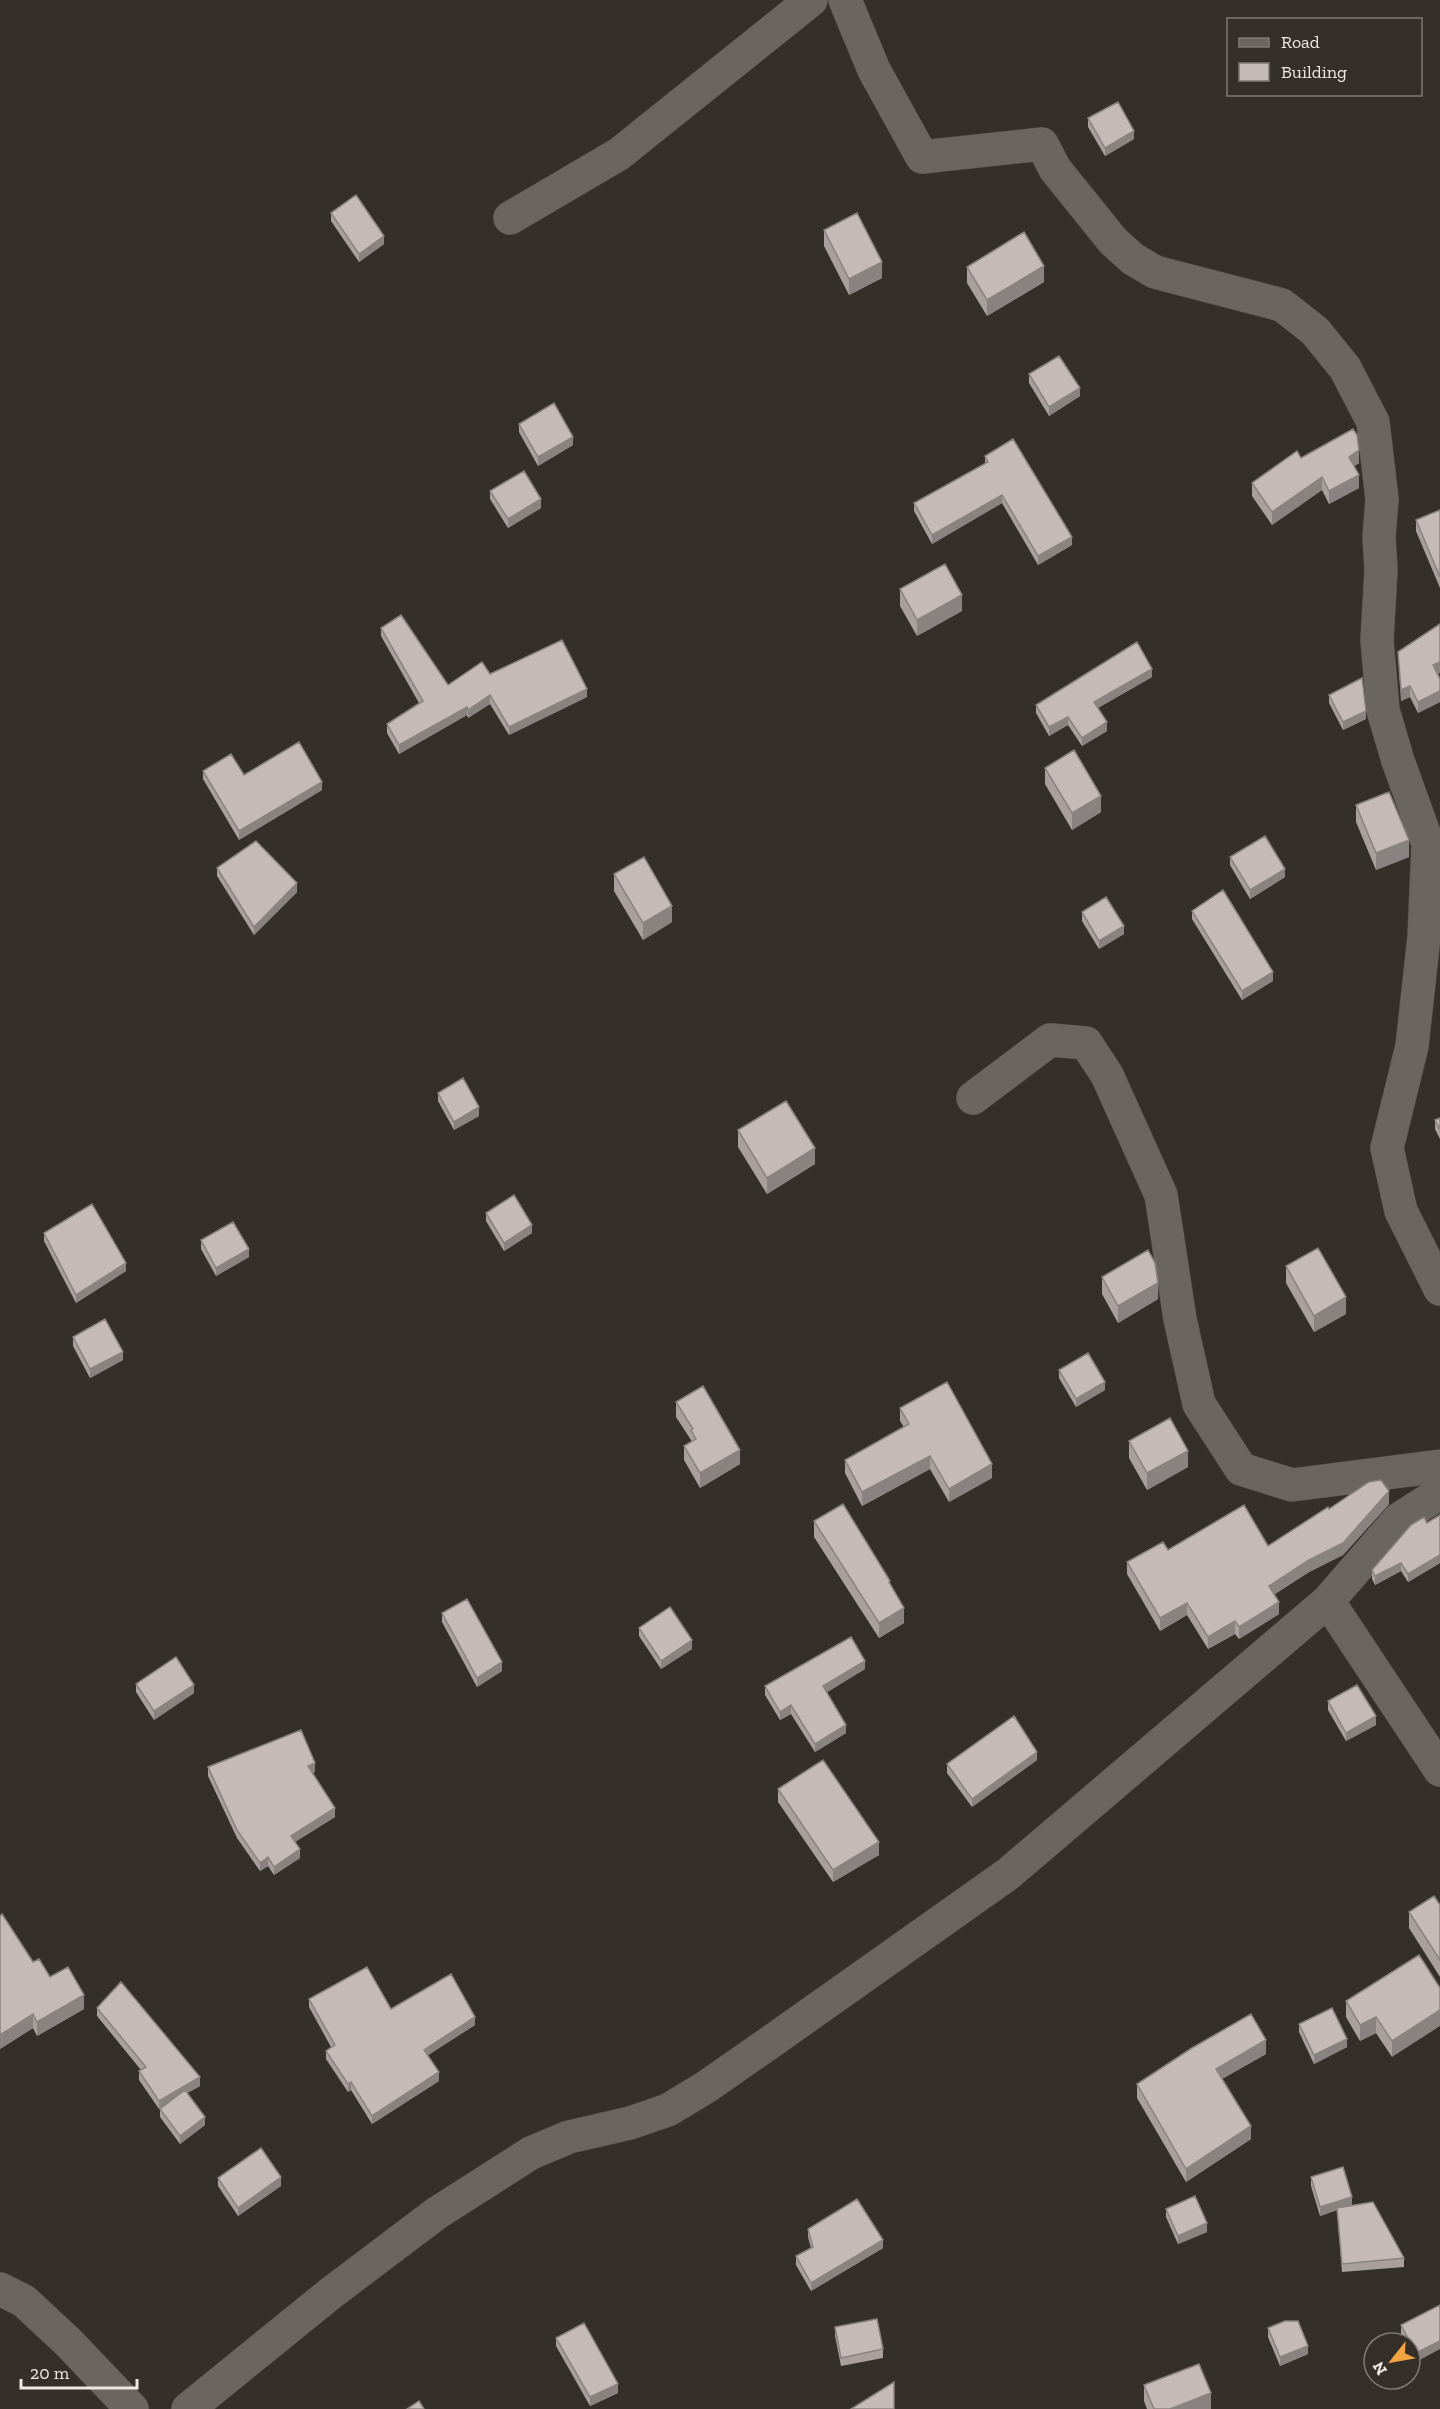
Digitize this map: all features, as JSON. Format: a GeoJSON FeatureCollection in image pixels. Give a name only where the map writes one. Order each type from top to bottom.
{"type":"FeatureCollection","features":[{"type":"Feature","properties":{"kind":"street"},"geometry":{"type":"LineString","coordinates":[[510,218],[619,154],[811,0]]}},
{"type":"Feature","properties":{"kind":"street"},"geometry":{"type":"LineString","coordinates":[[845,0],[874,70],[922,157],[1042,144],[1055,169],[1113,241],[1133,259],[1155,272],[1282,305],[1315,332],[1345,368],[1373,422],[1382,499],[1377,640],[1383,710],[1398,761],[1434,830],[1412,1046],[1387,1148],[1401,1211],[1440,1289]]}},
{"type":"Feature","properties":{"kind":"street"},"geometry":{"type":"LineString","coordinates":[[973,1098],[1050,1040],[1086,1043],[1107,1075],[1161,1195],[1180,1319],[1199,1404],[1242,1469],[1292,1485],[1440,1466]]}},
{"type":"Feature","properties":{"kind":"street"},"geometry":{"type":"LineString","coordinates":[[188,2409],[331,2293],[437,2213],[531,2153],[569,2137],[630,2123],[668,2109],[715,2080],[1008,1874],[1328,1601],[1399,1519],[1440,1493]]}},
{"type":"Feature","properties":{"kind":"street"},"geometry":{"type":"LineString","coordinates":[[1328,1601],[1440,1770]]}},
{"type":"Feature","properties":{"kind":"street"},"geometry":{"type":"LineString","coordinates":[[0,2289],[24,2301],[68,2342],[132,2409]]}},
{"type":"Feature","properties":{"kind":"building"},"geometry":{"type":"Polygon","coordinates":[[[1118,102],[1134,131],[1105,148],[1088,118],[1118,102]]]}},
{"type":"Feature","properties":{"kind":"building"},"geometry":{"type":"Polygon","coordinates":[[[356,195],[384,236],[359,254],[331,213],[356,195]]]}},
{"type":"Feature","properties":{"kind":"building"},"geometry":{"type":"Polygon","coordinates":[[[857,213],[882,262],[849,279],[824,230],[857,213]]]}},
{"type":"Feature","properties":{"kind":"building"},"geometry":{"type":"Polygon","coordinates":[[[1024,232],[1044,266],[987,300],[967,267],[1024,232]]]}},
{"type":"Feature","properties":{"kind":"building"},"geometry":{"type":"Polygon","coordinates":[[[1059,356],[1080,388],[1049,407],[1029,374],[1059,356]]]}},
{"type":"Feature","properties":{"kind":"building"},"geometry":{"type":"Polygon","coordinates":[[[554,403],[573,437],[538,457],[519,424],[554,403]]]}},
{"type":"Feature","properties":{"kind":"building"},"geometry":{"type":"Polygon","coordinates":[[[1353,429],[1357,435],[1359,450],[1349,457],[1359,475],[1329,491],[1322,477],[1272,512],[1252,483],[1297,451],[1301,458],[1353,429]]]}},
{"type":"Feature","properties":{"kind":"building"},"geometry":{"type":"Polygon","coordinates":[[[1013,439],[1072,537],[1038,556],[1002,495],[932,535],[914,503],[988,462],[985,456],[1013,439]]]}},
{"type":"Feature","properties":{"kind":"building"},"geometry":{"type":"Polygon","coordinates":[[[524,471],[541,499],[508,519],[490,491],[524,471]]]}},
{"type":"Feature","properties":{"kind":"building"},"geometry":{"type":"Polygon","coordinates":[[[1440,510],[1440,577],[1416,520],[1440,510]]]}},
{"type":"Feature","properties":{"kind":"building"},"geometry":{"type":"Polygon","coordinates":[[[945,564],[962,595],[917,620],[900,589],[945,564]]]}},
{"type":"Feature","properties":{"kind":"building"},"geometry":{"type":"Polygon","coordinates":[[[401,615],[448,685],[482,662],[490,674],[562,640],[587,689],[509,727],[490,695],[468,710],[467,707],[399,745],[387,724],[423,701],[381,628],[401,615]]]}},
{"type":"Feature","properties":{"kind":"building"},"geometry":{"type":"Polygon","coordinates":[[[1440,624],[1440,662],[1433,665],[1440,679],[1440,691],[1418,702],[1410,686],[1401,690],[1398,652],[1440,624]]]}},
{"type":"Feature","properties":{"kind":"building"},"geometry":{"type":"Polygon","coordinates":[[[1137,642],[1152,669],[1094,702],[1107,722],[1082,738],[1068,717],[1049,727],[1036,705],[1137,642]]]}},
{"type":"Feature","properties":{"kind":"building"},"geometry":{"type":"Polygon","coordinates":[[[1362,678],[1366,711],[1343,722],[1329,695],[1362,678]]]}},
{"type":"Feature","properties":{"kind":"building"},"geometry":{"type":"Polygon","coordinates":[[[299,742],[322,782],[239,831],[203,771],[231,754],[244,775],[299,742]]]}},
{"type":"Feature","properties":{"kind":"building"},"geometry":{"type":"Polygon","coordinates":[[[1074,750],[1101,796],[1072,813],[1045,768],[1074,750]]]}},
{"type":"Feature","properties":{"kind":"building"},"geometry":{"type":"Polygon","coordinates":[[[1389,792],[1409,840],[1376,853],[1356,805],[1389,792]]]}},
{"type":"Feature","properties":{"kind":"building"},"geometry":{"type":"Polygon","coordinates":[[[1265,836],[1285,869],[1250,890],[1230,857],[1265,836]]]}},
{"type":"Feature","properties":{"kind":"building"},"geometry":{"type":"Polygon","coordinates":[[[256,841],[297,883],[254,927],[217,868],[256,841]]]}},
{"type":"Feature","properties":{"kind":"building"},"geometry":{"type":"Polygon","coordinates":[[[644,857],[672,906],[643,923],[614,874],[644,857]]]}},
{"type":"Feature","properties":{"kind":"building"},"geometry":{"type":"Polygon","coordinates":[[[1223,890],[1273,972],[1242,991],[1192,911],[1223,890]]]}},
{"type":"Feature","properties":{"kind":"building"},"geometry":{"type":"Polygon","coordinates":[[[1106,897],[1124,926],[1099,941],[1082,912],[1106,897]]]}},
{"type":"Feature","properties":{"kind":"building"},"geometry":{"type":"Polygon","coordinates":[[[463,1078],[479,1107],[454,1122],[438,1093],[463,1078]]]}},
{"type":"Feature","properties":{"kind":"building"},"geometry":{"type":"Polygon","coordinates":[[[786,1101],[815,1148],[767,1178],[738,1130],[786,1101]]]}},
{"type":"Feature","properties":{"kind":"building"},"geometry":{"type":"Polygon","coordinates":[[[1440,1118],[1440,1130],[1435,1120],[1440,1118]]]}},
{"type":"Feature","properties":{"kind":"building"},"geometry":{"type":"Polygon","coordinates":[[[514,1195],[532,1225],[504,1243],[486,1213],[514,1195]]]}},
{"type":"Feature","properties":{"kind":"building"},"geometry":{"type":"Polygon","coordinates":[[[92,1204],[126,1263],[76,1295],[44,1233],[92,1204]]]}},
{"type":"Feature","properties":{"kind":"building"},"geometry":{"type":"Polygon","coordinates":[[[233,1222],[249,1249],[216,1268],[201,1240],[233,1222]]]}},
{"type":"Feature","properties":{"kind":"building"},"geometry":{"type":"Polygon","coordinates":[[[1318,1248],[1346,1297],[1314,1316],[1286,1266],[1318,1248]]]}},
{"type":"Feature","properties":{"kind":"building"},"geometry":{"type":"Polygon","coordinates":[[[1148,1250],[1155,1263],[1158,1283],[1118,1306],[1102,1277],[1148,1250]]]}},
{"type":"Feature","properties":{"kind":"building"},"geometry":{"type":"Polygon","coordinates":[[[105,1319],[123,1352],[90,1369],[73,1337],[105,1319]]]}},
{"type":"Feature","properties":{"kind":"building"},"geometry":{"type":"Polygon","coordinates":[[[1088,1353],[1105,1382],[1076,1399],[1059,1370],[1088,1353]]]}},
{"type":"Feature","properties":{"kind":"building"},"geometry":{"type":"Polygon","coordinates":[[[947,1382],[992,1464],[949,1489],[930,1456],[862,1492],[845,1460],[909,1424],[900,1408],[947,1382]]]}},
{"type":"Feature","properties":{"kind":"building"},"geometry":{"type":"Polygon","coordinates":[[[703,1386],[740,1450],[700,1473],[684,1446],[696,1439],[691,1430],[693,1429],[676,1402],[703,1386]]]}},
{"type":"Feature","properties":{"kind":"building"},"geometry":{"type":"Polygon","coordinates":[[[1170,1418],[1188,1451],[1147,1473],[1129,1441],[1170,1418]]]}},
{"type":"Feature","properties":{"kind":"building"},"geometry":{"type":"Polygon","coordinates":[[[1381,1480],[1389,1491],[1343,1543],[1309,1560],[1269,1586],[1279,1602],[1239,1627],[1235,1621],[1208,1637],[1187,1603],[1160,1618],[1127,1562],[1163,1542],[1168,1550],[1244,1505],[1268,1546],[1369,1482],[1381,1480]]]}},
{"type":"Feature","properties":{"kind":"building"},"geometry":{"type":"Polygon","coordinates":[[[843,1504],[904,1608],[879,1623],[814,1521],[843,1504]]]}},
{"type":"Feature","properties":{"kind":"building"},"geometry":{"type":"Polygon","coordinates":[[[1440,1515],[1440,1555],[1408,1574],[1401,1563],[1375,1576],[1372,1570],[1411,1525],[1424,1517],[1427,1523],[1440,1515]]]}},
{"type":"Feature","properties":{"kind":"building"},"geometry":{"type":"Polygon","coordinates":[[[467,1599],[502,1662],[477,1678],[442,1613],[467,1599]]]}},
{"type":"Feature","properties":{"kind":"building"},"geometry":{"type":"Polygon","coordinates":[[[670,1607],[692,1640],[661,1661],[639,1628],[670,1607]]]}},
{"type":"Feature","properties":{"kind":"building"},"geometry":{"type":"Polygon","coordinates":[[[851,1637],[865,1661],[823,1686],[846,1725],[815,1744],[791,1705],[780,1712],[765,1686],[851,1637]]]}},
{"type":"Feature","properties":{"kind":"building"},"geometry":{"type":"Polygon","coordinates":[[[176,1657],[194,1685],[154,1711],[136,1684],[176,1657]]]}},
{"type":"Feature","properties":{"kind":"building"},"geometry":{"type":"Polygon","coordinates":[[[1357,1685],[1376,1716],[1346,1733],[1328,1701],[1357,1685]]]}},
{"type":"Feature","properties":{"kind":"building"},"geometry":{"type":"Polygon","coordinates":[[[1014,1716],[1037,1752],[972,1799],[947,1764],[1014,1716]]]}},
{"type":"Feature","properties":{"kind":"building"},"geometry":{"type":"Polygon","coordinates":[[[301,1730],[315,1763],[308,1766],[335,1808],[291,1836],[300,1849],[274,1867],[268,1857],[260,1863],[237,1830],[208,1767],[301,1730]]]}},
{"type":"Feature","properties":{"kind":"building"},"geometry":{"type":"Polygon","coordinates":[[[823,1760],[879,1842],[833,1870],[778,1789],[823,1760]]]}},
{"type":"Feature","properties":{"kind":"building"},"geometry":{"type":"Polygon","coordinates":[[[1434,1896],[1440,1905],[1440,1960],[1409,1912],[1434,1896]]]}},
{"type":"Feature","properties":{"kind":"building"},"geometry":{"type":"Polygon","coordinates":[[[2,1914],[33,1962],[39,1959],[50,1977],[68,1967],[84,1995],[37,2022],[33,2014],[0,2035],[0,1916],[2,1914]]]}},
{"type":"Feature","properties":{"kind":"building"},"geometry":{"type":"Polygon","coordinates":[[[1419,1955],[1440,1988],[1440,2010],[1392,2041],[1376,2017],[1360,2025],[1346,2001],[1419,1955]]]}},
{"type":"Feature","properties":{"kind":"building"},"geometry":{"type":"Polygon","coordinates":[[[367,1967],[391,2009],[451,1974],[475,2017],[424,2050],[439,2072],[372,2116],[351,2082],[348,2084],[326,2051],[335,2045],[309,1999],[367,1967]]]}},
{"type":"Feature","properties":{"kind":"building"},"geometry":{"type":"Polygon","coordinates":[[[121,1982],[200,2077],[159,2101],[139,2071],[146,2067],[97,2008],[121,1982]]]}},
{"type":"Feature","properties":{"kind":"building"},"geometry":{"type":"Polygon","coordinates":[[[1332,2008],[1347,2039],[1314,2055],[1299,2024],[1332,2008]]]}},
{"type":"Feature","properties":{"kind":"building"},"geometry":{"type":"Polygon","coordinates":[[[1251,2014],[1266,2040],[1216,2069],[1251,2126],[1186,2169],[1137,2084],[1192,2048],[1251,2014]]]}},
{"type":"Feature","properties":{"kind":"building"},"geometry":{"type":"Polygon","coordinates":[[[185,2090],[205,2117],[180,2136],[160,2109],[185,2090]]]}},
{"type":"Feature","properties":{"kind":"building"},"geometry":{"type":"Polygon","coordinates":[[[261,2148],[281,2177],[238,2208],[218,2178],[261,2148]]]}},
{"type":"Feature","properties":{"kind":"building"},"geometry":{"type":"Polygon","coordinates":[[[1343,2167],[1352,2197],[1320,2207],[1311,2177],[1343,2167]]]}},
{"type":"Feature","properties":{"kind":"building"},"geometry":{"type":"Polygon","coordinates":[[[1195,2196],[1207,2223],[1178,2236],[1166,2209],[1195,2196]]]}},
{"type":"Feature","properties":{"kind":"building"},"geometry":{"type":"Polygon","coordinates":[[[857,2199],[883,2240],[811,2283],[796,2256],[813,2247],[808,2229],[857,2199]]]}},
{"type":"Feature","properties":{"kind":"building"},"geometry":{"type":"Polygon","coordinates":[[[1373,2202],[1404,2258],[1342,2264],[1337,2208],[1373,2202]]]}},
{"type":"Feature","properties":{"kind":"building"},"geometry":{"type":"Polygon","coordinates":[[[1440,2305],[1440,2341],[1422,2350],[1422,2331],[1404,2331],[1401,2325],[1440,2305]]]}},
{"type":"Feature","properties":{"kind":"building"},"geometry":{"type":"Polygon","coordinates":[[[877,2319],[883,2349],[841,2358],[835,2327],[877,2319]]]}},
{"type":"Feature","properties":{"kind":"building"},"geometry":{"type":"Polygon","coordinates":[[[1285,2321],[1298,2321],[1308,2346],[1280,2357],[1268,2328],[1285,2321]]]}},
{"type":"Feature","properties":{"kind":"building"},"geometry":{"type":"Polygon","coordinates":[[[584,2323],[618,2384],[590,2397],[556,2338],[584,2323]]]}},
{"type":"Feature","properties":{"kind":"building"},"geometry":{"type":"Polygon","coordinates":[[[1199,2364],[1211,2393],[1170,2409],[1154,2409],[1144,2385],[1199,2364]]]}},
{"type":"Feature","properties":{"kind":"building"},"geometry":{"type":"Polygon","coordinates":[[[894,2382],[894,2409],[851,2409],[894,2382]]]}},
{"type":"Feature","properties":{"kind":"building"},"geometry":{"type":"Polygon","coordinates":[[[419,2401],[424,2409],[407,2409],[419,2401]]]}}]}
